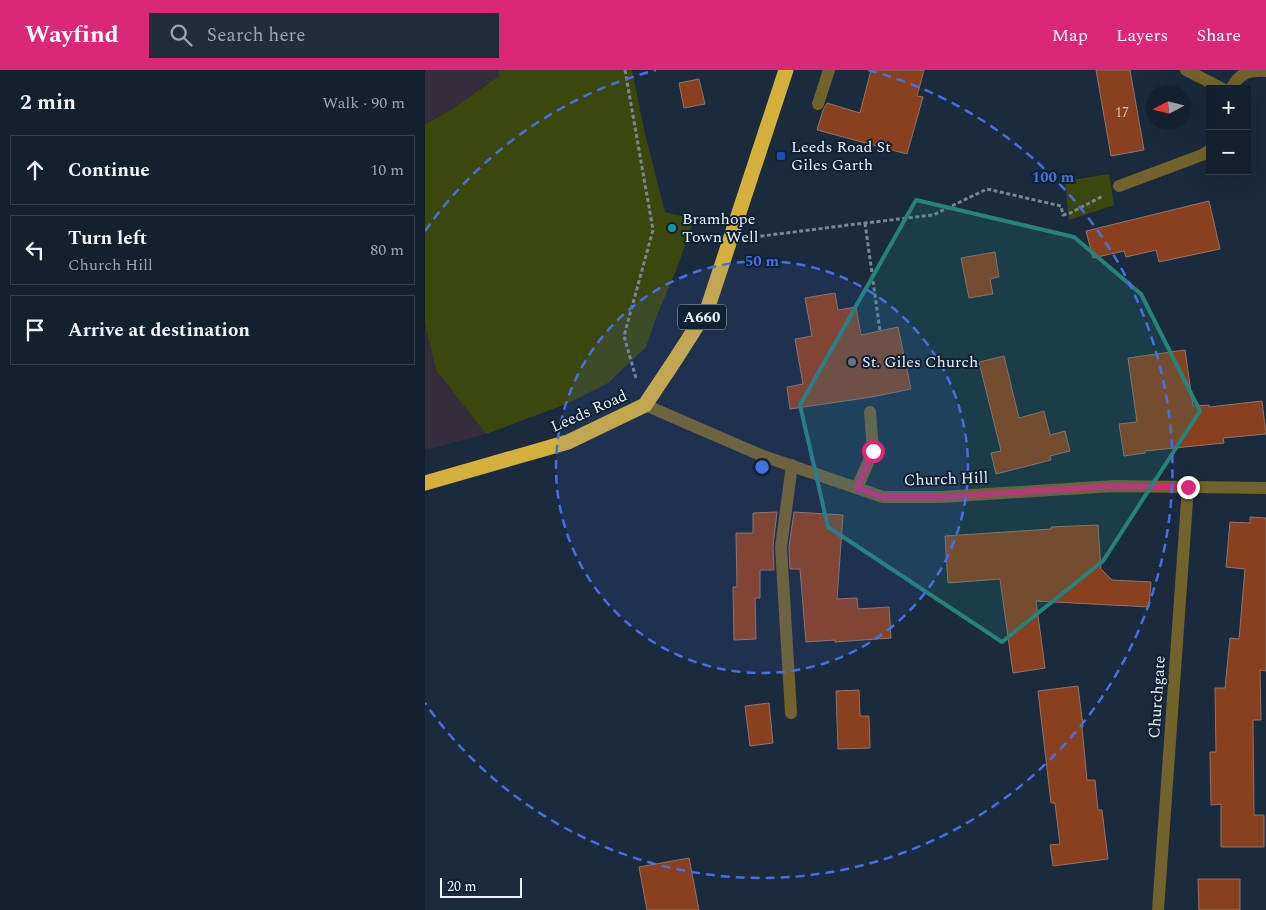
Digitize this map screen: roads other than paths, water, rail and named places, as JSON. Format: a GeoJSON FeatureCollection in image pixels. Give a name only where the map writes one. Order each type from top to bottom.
{"type":"FeatureCollection","features":[{"type":"Feature","properties":{"kind":"highway","name":"Leeds Road"},"geometry":{"type":"LineString","coordinates":[[425,483],[568,442],[645,405],[707,310],[786,70]]}},
{"type":"Feature","properties":{"kind":"street"},"geometry":{"type":"LineString","coordinates":[[817,104],[829,70]]}},
{"type":"Feature","properties":{"kind":"street"},"geometry":{"type":"LineString","coordinates":[[1186,70],[1203,75],[1217,85]]}},
{"type":"Feature","properties":{"kind":"street"},"geometry":{"type":"LineString","coordinates":[[1233,85],[1239,76],[1254,70],[1266,71]]}},
{"type":"Feature","properties":{"kind":"street"},"geometry":{"type":"LineString","coordinates":[[1119,186],[1206,152]]}},
{"type":"Feature","properties":{"kind":"street","name":"Church Hill"},"geometry":{"type":"LineString","coordinates":[[645,405],[763,456],[883,497],[941,497],[1113,486],[1266,488]]}},
{"type":"Feature","properties":{"kind":"street"},"geometry":{"type":"LineString","coordinates":[[857,488],[873,451],[870,412]]}},
{"type":"Feature","properties":{"kind":"street"},"geometry":{"type":"LineString","coordinates":[[791,713],[781,547],[792,465]]}},
{"type":"Feature","properties":{"kind":"street","name":"Churchgate"},"geometry":{"type":"LineString","coordinates":[[1158,910],[1188,487]]}},
{"type":"Feature","properties":{"kind":"place","name":"Leeds Road St Giles Garth"},"geometry":{"type":"Point","coordinates":[781,156]}},
{"type":"Feature","properties":{"kind":"place","name":"Bramhope Town Well"},"geometry":{"type":"Point","coordinates":[672,228]}},
{"type":"Feature","properties":{"kind":"place","name":"St. Giles Church"},"geometry":{"type":"Point","coordinates":[852,362]}}]}
